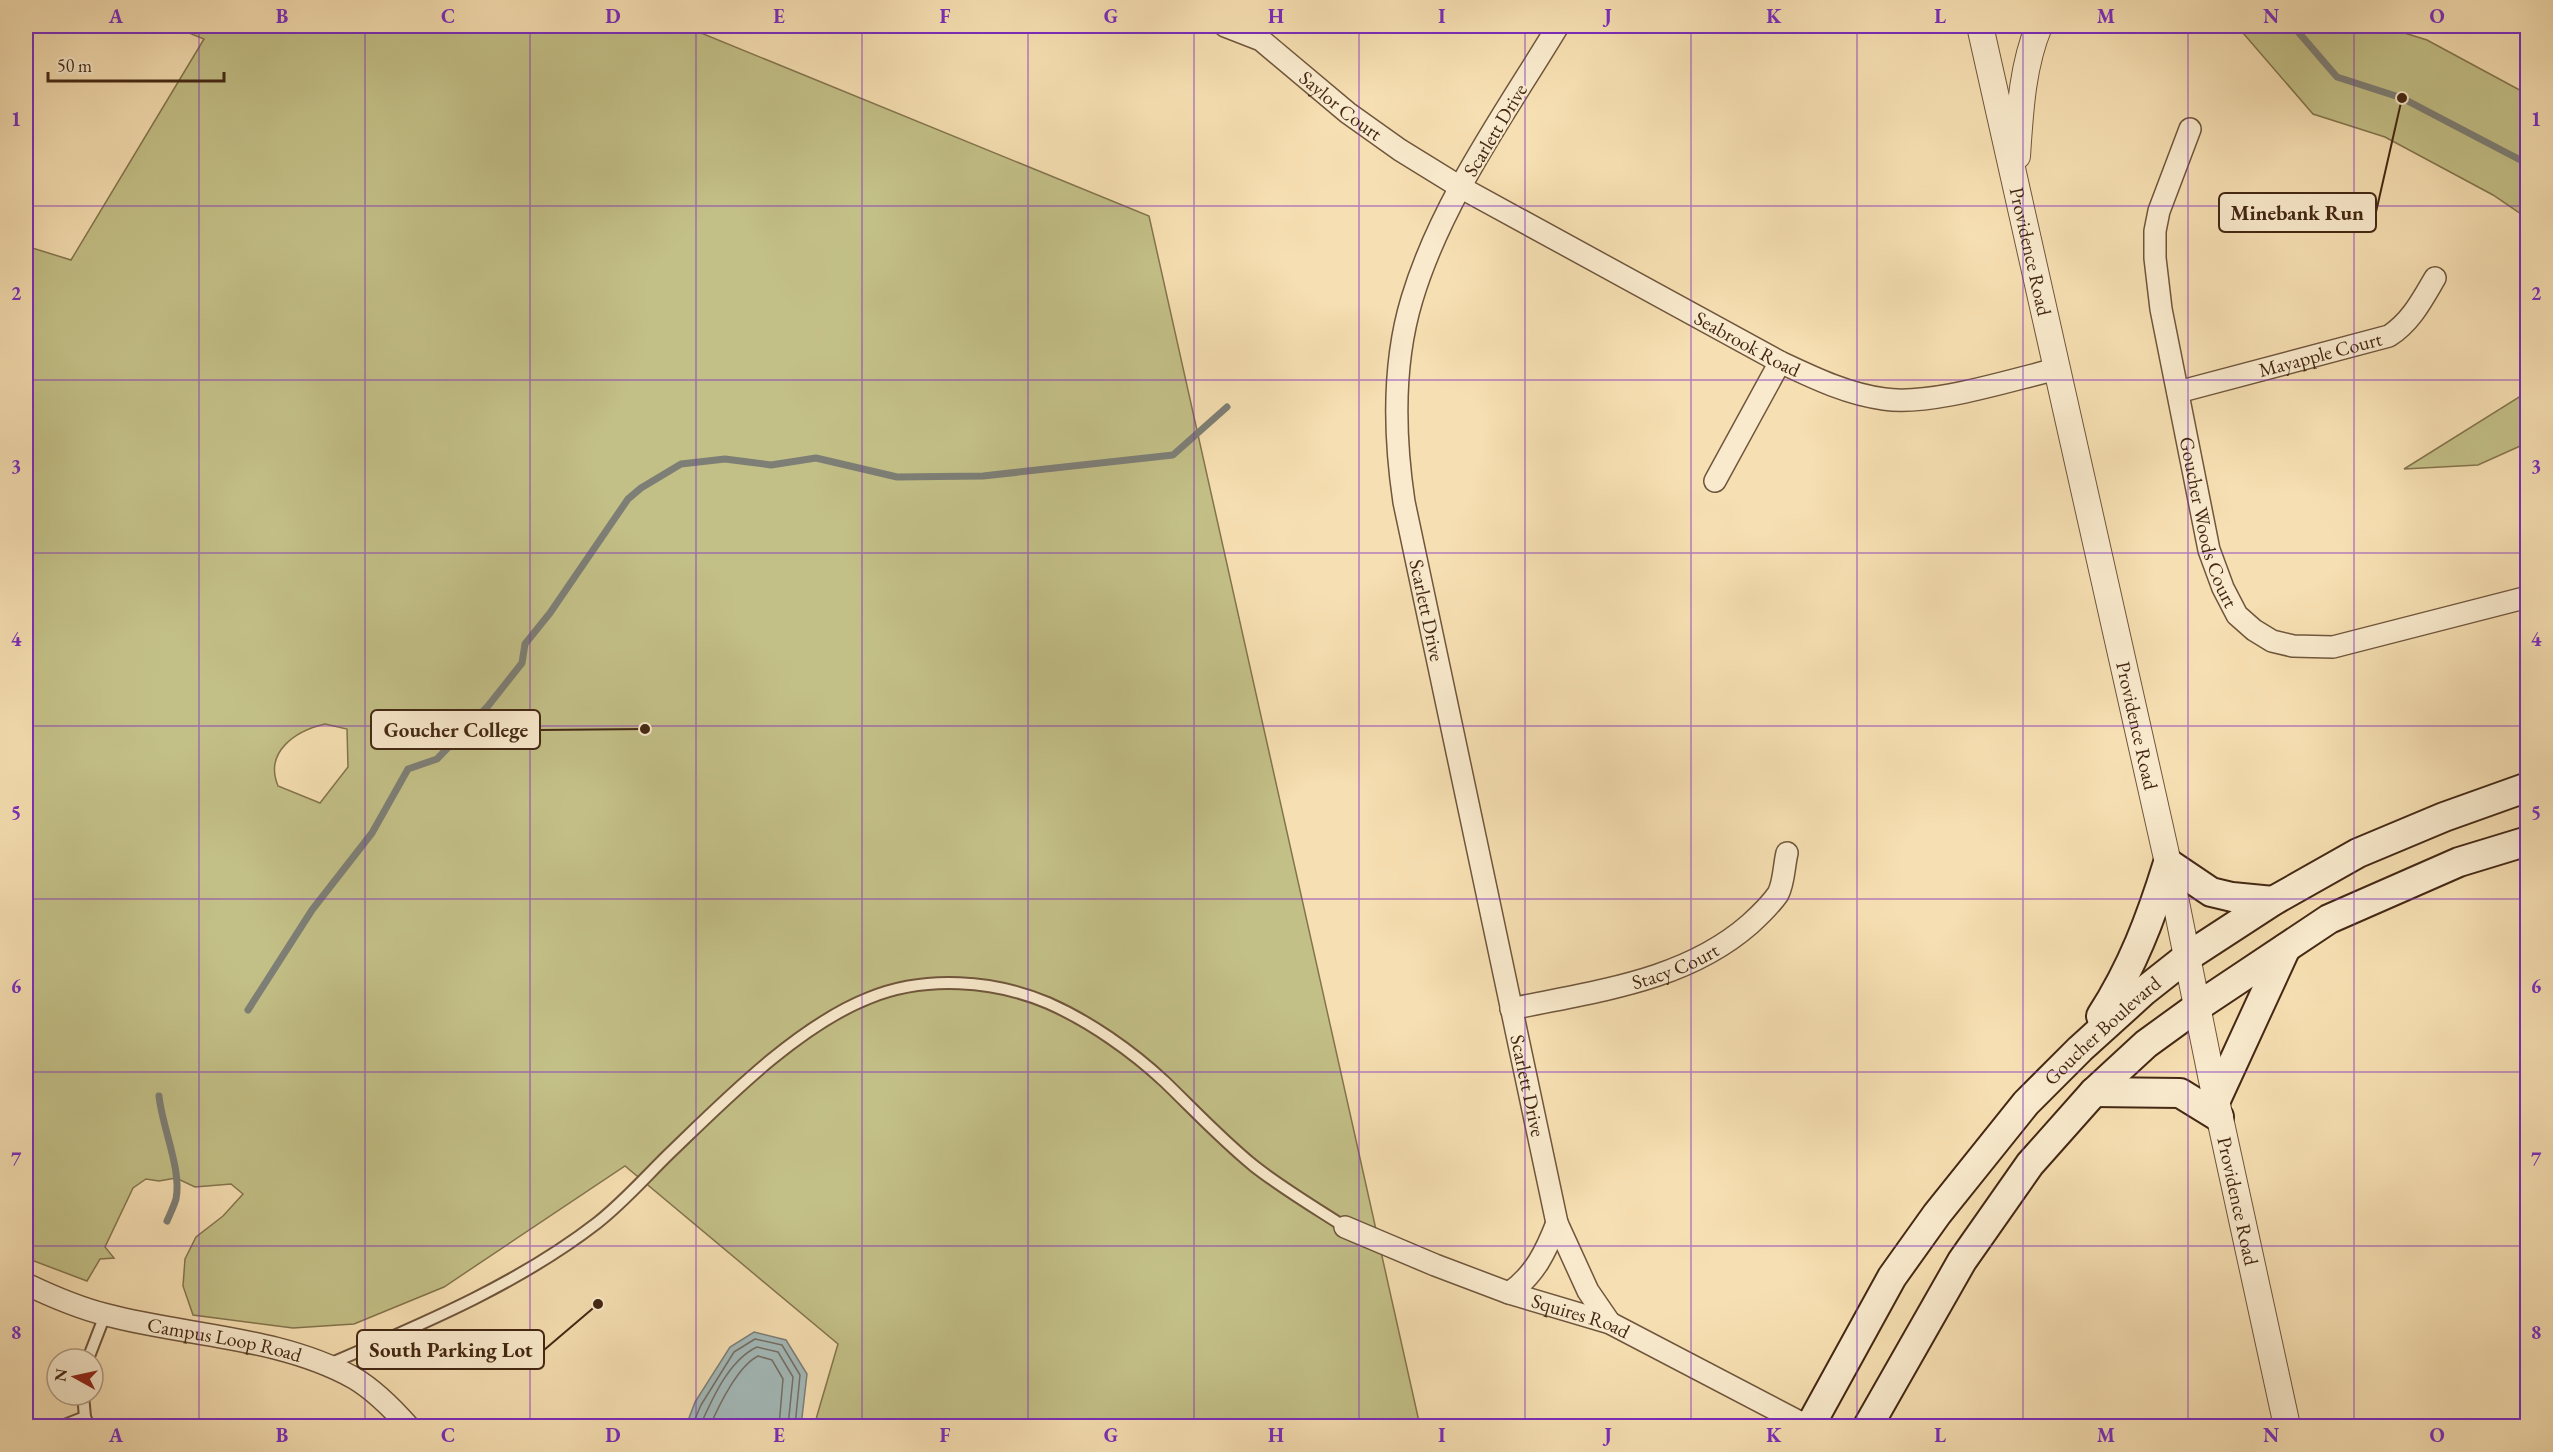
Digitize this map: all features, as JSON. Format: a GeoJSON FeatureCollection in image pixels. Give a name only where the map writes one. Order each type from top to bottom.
{"type":"FeatureCollection","features":[{"type":"Feature","properties":{"kind":"main road","name":"Goucher Boulevard"},"geometry":{"type":"LineString","coordinates":[[1808,1426],[1892,1277],[1937,1214],[2026,1104],[2080,1049],[2144,991],[2187,957],[2273,901],[2358,853],[2444,817],[2528,787]]}},
{"type":"Feature","properties":{"kind":"main road","name":"Goucher Boulevard"},"geometry":{"type":"LineString","coordinates":[[1868,1426],[1962,1261],[2030,1164],[2094,1092],[2146,1044],[2329,919],[2459,862],[2528,841]]}},
{"type":"Feature","properties":{"kind":"main road"},"geometry":{"type":"LineString","coordinates":[[2080,1049],[2121,986],[2148,927],[2168,863],[2211,892],[2232,897],[2273,901]]}},
{"type":"Feature","properties":{"kind":"main road"},"geometry":{"type":"LineString","coordinates":[[2094,1092],[2180,1093],[2217,1108],[2286,948]]}},
{"type":"Feature","properties":{"kind":"street","name":"Saylor Court"},"geometry":{"type":"LineString","coordinates":[[1225,26],[1261,40],[1348,113],[1400,150],[1460,187]]}},
{"type":"Feature","properties":{"kind":"street","name":"Scarlett Drive"},"geometry":{"type":"LineString","coordinates":[[1558,26],[1460,187],[1429,251],[1411,299],[1402,345],[1396,392],[1396,427],[1404,502],[1557,1223],[1588,1291],[1610,1323]]}},
{"type":"Feature","properties":{"kind":"street","name":"Providence Road"},"geometry":{"type":"LineString","coordinates":[[1980,26],[2168,863],[2217,1108],[2287,1426]]}},
{"type":"Feature","properties":{"kind":"street"},"geometry":{"type":"LineString","coordinates":[[2016,183],[2024,78],[2032,42],[2039,26]]}},
{"type":"Feature","properties":{"kind":"street","name":"Goucher Woods Court"},"geometry":{"type":"LineString","coordinates":[[2190,129],[2165,192],[2159,211],[2154,243],[2161,309],[2209,550],[2223,588],[2237,615],[2254,630],[2272,641],[2293,646],[2333,647],[2528,597]]}},
{"type":"Feature","properties":{"kind":"street","name":"Seabrook Road"},"geometry":{"type":"LineString","coordinates":[[1460,187],[1780,363],[1834,387],[1886,400],[1912,400],[1944,395],[2057,369]]}},
{"type":"Feature","properties":{"kind":"street","name":"Mayapple Court"},"geometry":{"type":"LineString","coordinates":[[2178,392],[2389,336],[2401,328],[2412,315],[2435,278]]}},
{"type":"Feature","properties":{"kind":"street"},"geometry":{"type":"LineString","coordinates":[[1715,481],[1780,363]]}},
{"type":"Feature","properties":{"kind":"street","name":"Stacy Court"},"geometry":{"type":"LineString","coordinates":[[1511,1009],[1638,982],[1681,968],[1711,953],[1749,925],[1779,892],[1786,853]]}},
{"type":"Feature","properties":{"kind":"street"},"geometry":{"type":"LineString","coordinates":[[1509,1293],[1522,1284],[1535,1270],[1557,1223]]}},
{"type":"Feature","properties":{"kind":"street","name":"Squires Road"},"geometry":{"type":"LineString","coordinates":[[1345,1227],[1509,1293],[1610,1323],[1808,1426]]}},
{"type":"Feature","properties":{"kind":"street","name":"Campus Loop Road"},"geometry":{"type":"LineString","coordinates":[[26,1284],[105,1315],[277,1349],[327,1365],[356,1379],[379,1397],[408,1426]]}},
{"type":"Feature","properties":{"kind":"lane"},"geometry":{"type":"LineString","coordinates":[[327,1365],[459,1305],[542,1261],[599,1222],[729,1099],[800,1039],[837,1013],[870,997],[898,989],[931,984],[989,986],[1019,993],[1049,1004],[1086,1024],[1132,1055],[1163,1080],[1253,1165],[1345,1227]]}},
{"type":"Feature","properties":{"kind":"lane"},"geometry":{"type":"LineString","coordinates":[[93,1347],[105,1315]]}},
{"type":"Feature","properties":{"kind":"lane"},"geometry":{"type":"LineString","coordinates":[[62,1426],[87,1422],[85,1407]]}},
{"type":"Feature","properties":{"kind":"shaded area"},"geometry":{"type":"Polygon","coordinates":[[[172,26],[684,26],[1149,216],[1420,1426],[814,1426],[838,1344],[625,1166],[444,1287],[354,1324],[293,1328],[193,1315],[183,1286],[185,1259],[196,1237],[223,1216],[243,1194],[231,1184],[195,1187],[176,1178],[159,1181],[146,1179],[133,1188],[105,1247],[114,1258],[100,1259],[87,1281],[26,1258],[26,246],[71,260],[204,39],[172,26]],[[325,724],[293,738],[279,753],[275,763],[278,786],[320,803],[348,767],[347,729],[325,724]]]}},
{"type":"Feature","properties":{"kind":"shaded area"},"geometry":{"type":"Polygon","coordinates":[[[2237,26],[2382,26],[2427,40],[2527,94],[2527,218],[2493,195],[2385,137],[2313,114],[2237,26]]]}},
{"type":"Feature","properties":{"kind":"shaded area"},"geometry":{"type":"Polygon","coordinates":[[[2527,392],[2527,443],[2478,465],[2404,469],[2527,392]]]}},
{"type":"Feature","properties":{"kind":"water"},"geometry":{"type":"Polygon","coordinates":[[[754,1332],[786,1340],[807,1374],[801,1426],[686,1426],[695,1402],[730,1347],[754,1332]]]}},
{"type":"Feature","properties":{"kind":"waterway"},"geometry":{"type":"LineString","coordinates":[[2293,26],[2337,77],[2402,98],[2528,164]]}},
{"type":"Feature","properties":{"kind":"waterway"},"geometry":{"type":"LineString","coordinates":[[248,1010],[312,910],[372,833],[408,769],[437,759],[488,706],[522,663],[525,644],[550,613],[628,499],[641,488],[681,464],[725,459],[771,465],[816,458],[897,477],[983,476],[1173,455],[1227,407]]}},
{"type":"Feature","properties":{"kind":"waterway"},"geometry":{"type":"LineString","coordinates":[[159,1096],[174,1162],[177,1188],[176,1199],[167,1221]]}},
{"type":"Feature","properties":{"kind":"place","name":"Minebank Run"},"geometry":{"type":"Point","coordinates":[2402,98]}},
{"type":"Feature","properties":{"kind":"place","name":"Goucher College"},"geometry":{"type":"Point","coordinates":[645,729]}},
{"type":"Feature","properties":{"kind":"place","name":"South Parking Lot"},"geometry":{"type":"Point","coordinates":[598,1304]}}]}
